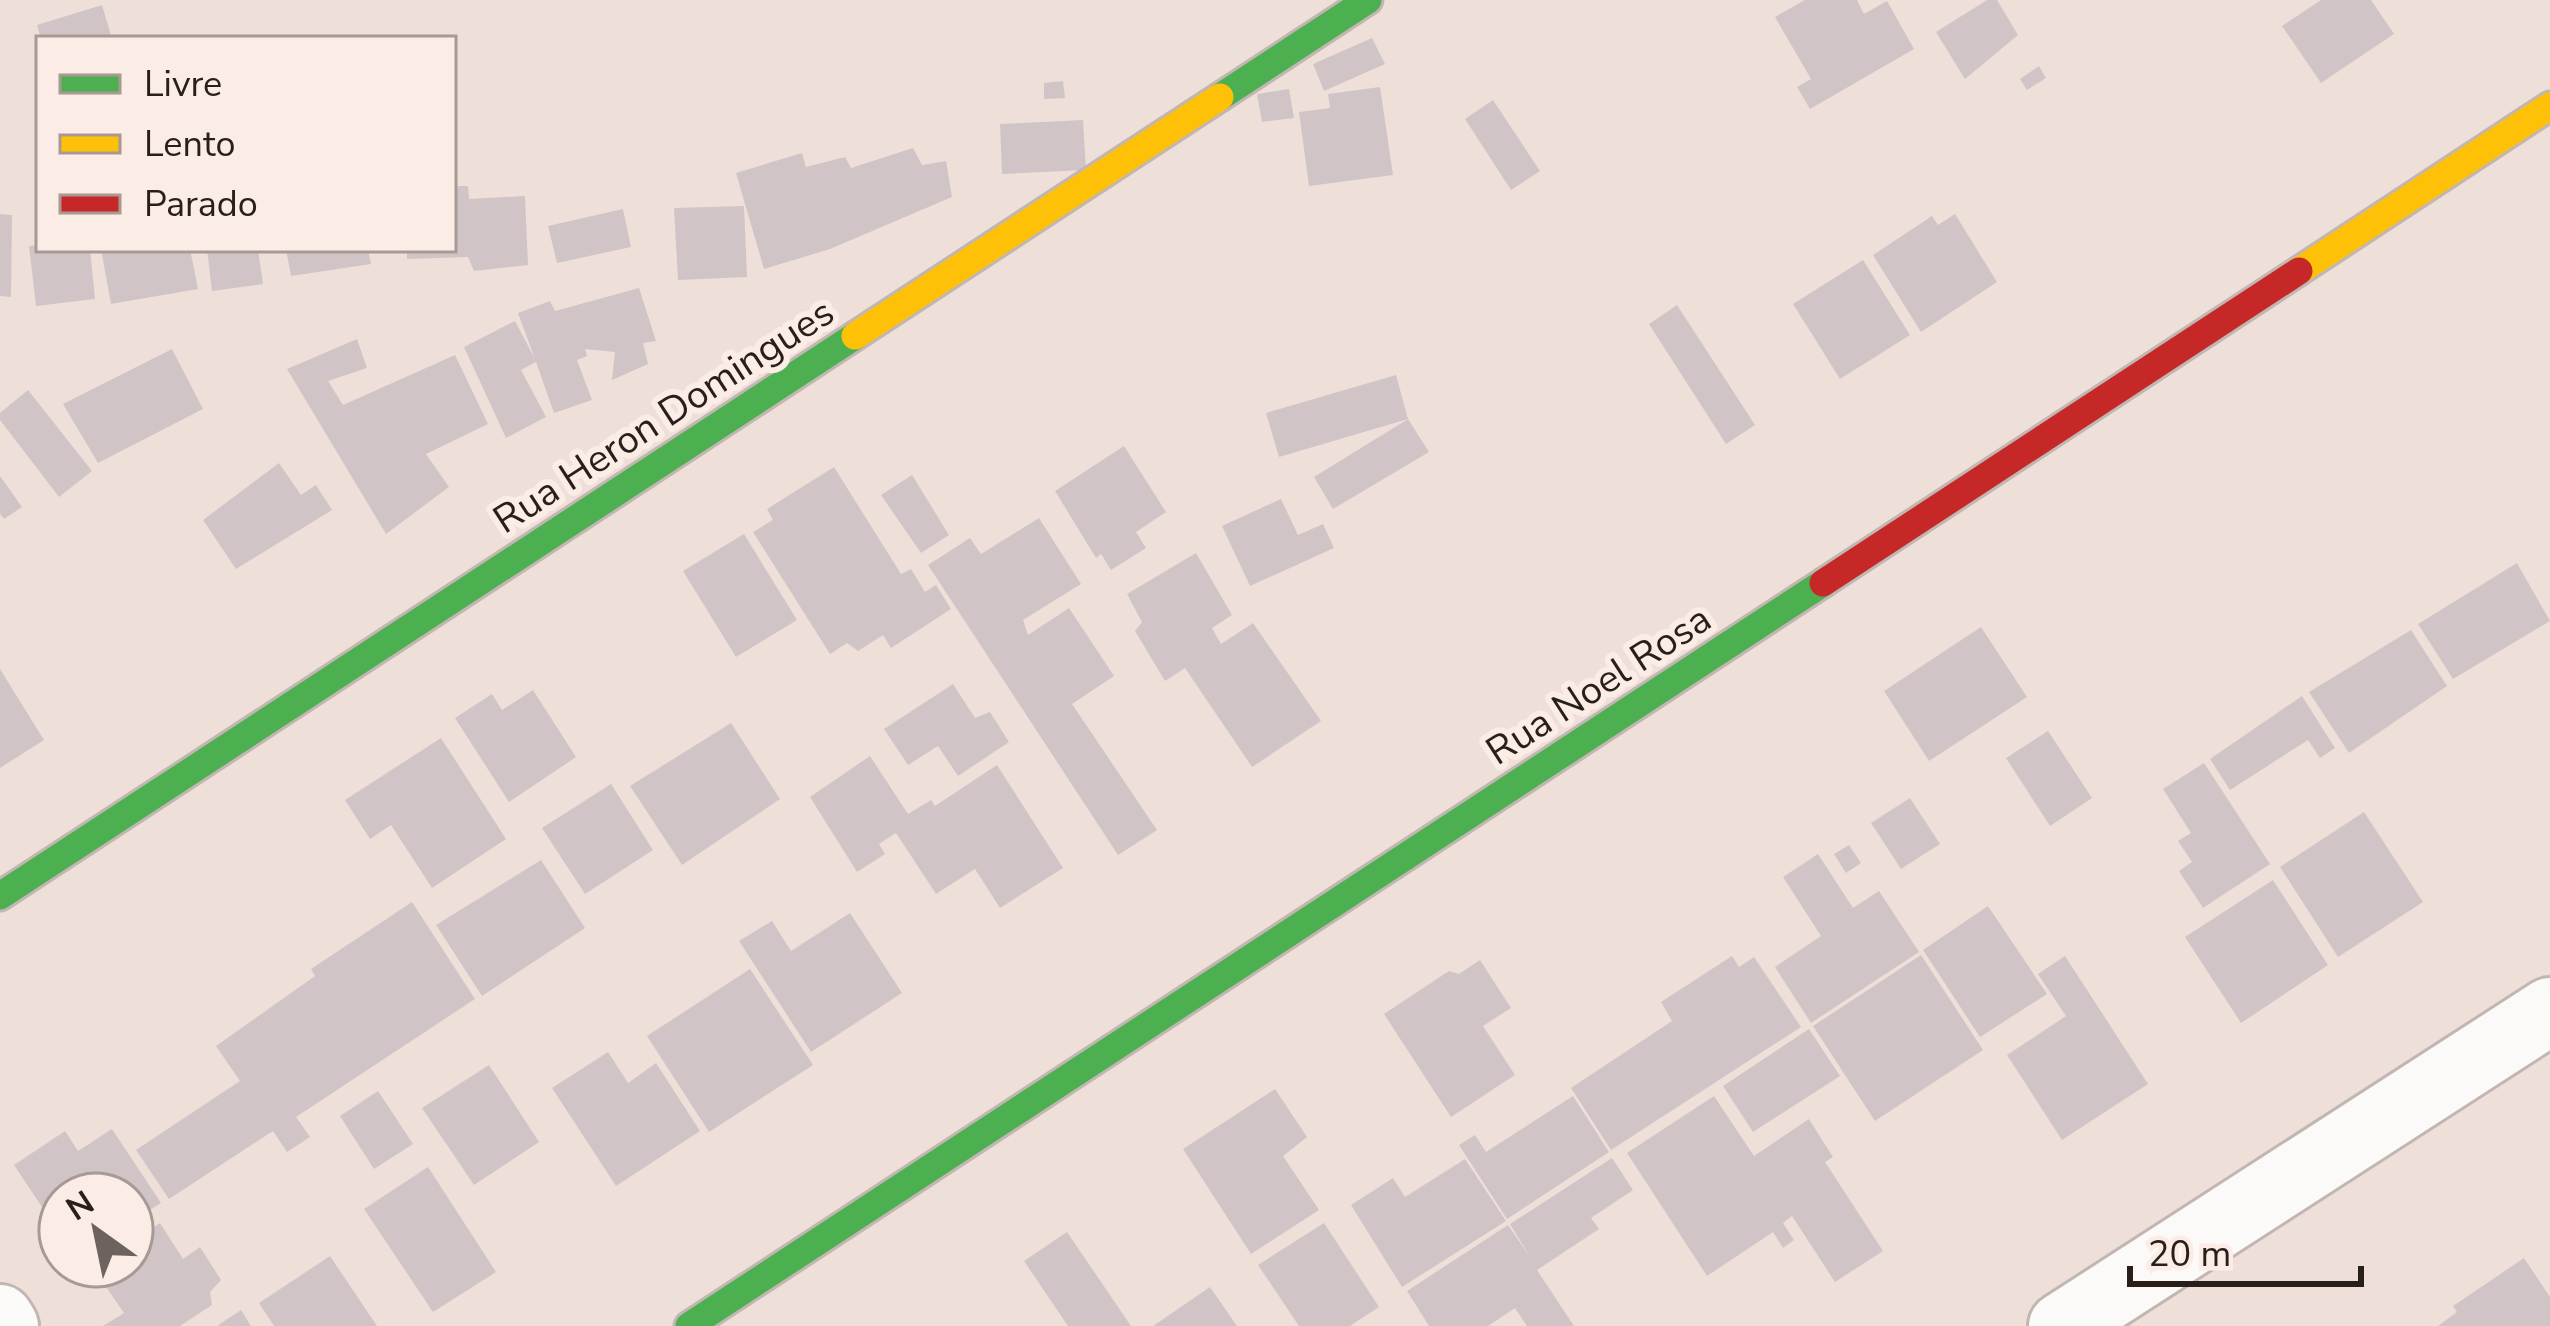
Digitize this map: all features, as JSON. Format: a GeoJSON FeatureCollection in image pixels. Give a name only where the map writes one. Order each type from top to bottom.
{"type":"FeatureCollection","features":[{"type":"Feature","properties":{"kind":"street","name":"Rua Heron Domingues"},"geometry":{"type":"LineString","coordinates":[[0,896],[1368,0]]}},
{"type":"Feature","properties":{"kind":"street","name":"Rua Noel Rosa"},"geometry":{"type":"LineString","coordinates":[[689,1326],[2550,106]]}},
{"type":"Feature","properties":{"kind":"street"},"geometry":{"type":"LineString","coordinates":[[2062,1326],[2550,1010]]}},
{"type":"Feature","properties":{"kind":"street"},"geometry":{"type":"LineString","coordinates":[[0,1318],[5,1326]]}},
{"type":"Feature","properties":{"kind":"building"},"geometry":{"type":"Polygon","coordinates":[[[1805,0],[1857,0],[1864,14],[1887,1],[1914,49],[1810,109],[1797,87],[1811,79],[1775,17],[1805,0]]]}},
{"type":"Feature","properties":{"kind":"building"},"geometry":{"type":"Polygon","coordinates":[[[1987,0],[1997,0],[2018,35],[1965,79],[1936,32],[1987,0]]]}},
{"type":"Feature","properties":{"kind":"building"},"geometry":{"type":"Polygon","coordinates":[[[2321,0],[2371,0],[2394,34],[2321,83],[2282,26],[2321,0]]]}},
{"type":"Feature","properties":{"kind":"building"},"geometry":{"type":"Polygon","coordinates":[[[102,5],[111,36],[40,36],[37,25],[102,5]]]}},
{"type":"Feature","properties":{"kind":"building"},"geometry":{"type":"Polygon","coordinates":[[[1372,38],[1385,64],[1324,91],[1313,64],[1372,38]]]}},
{"type":"Feature","properties":{"kind":"building"},"geometry":{"type":"Polygon","coordinates":[[[2039,66],[2046,78],[2027,90],[2020,79],[2039,66]]]}},
{"type":"Feature","properties":{"kind":"building"},"geometry":{"type":"Polygon","coordinates":[[[1063,81],[1065,98],[1044,99],[1044,83],[1063,81]]]}},
{"type":"Feature","properties":{"kind":"building"},"geometry":{"type":"Polygon","coordinates":[[[1380,87],[1393,175],[1309,186],[1299,112],[1330,108],[1328,94],[1380,87]]]}},
{"type":"Feature","properties":{"kind":"building"},"geometry":{"type":"Polygon","coordinates":[[[1289,89],[1294,118],[1262,122],[1257,94],[1289,89]]]}},
{"type":"Feature","properties":{"kind":"building"},"geometry":{"type":"Polygon","coordinates":[[[1493,100],[1540,171],[1511,190],[1465,119],[1493,100]]]}},
{"type":"Feature","properties":{"kind":"building"},"geometry":{"type":"Polygon","coordinates":[[[1083,120],[1086,170],[1002,174],[1000,124],[1083,120]]]}},
{"type":"Feature","properties":{"kind":"building"},"geometry":{"type":"Polygon","coordinates":[[[913,148],[922,165],[946,161],[952,197],[830,249],[764,269],[736,173],[802,153],[806,167],[845,157],[851,168],[913,148]]]}},
{"type":"Feature","properties":{"kind":"building"},"geometry":{"type":"Polygon","coordinates":[[[456,186],[468,186],[469,199],[525,196],[528,265],[474,271],[468,257],[407,259],[407,252],[456,252],[456,186]]]}},
{"type":"Feature","properties":{"kind":"building"},"geometry":{"type":"Polygon","coordinates":[[[744,206],[747,277],[678,280],[674,208],[744,206]]]}},
{"type":"Feature","properties":{"kind":"building"},"geometry":{"type":"Polygon","coordinates":[[[623,209],[631,247],[557,263],[548,226],[623,209]]]}},
{"type":"Feature","properties":{"kind":"building"},"geometry":{"type":"Polygon","coordinates":[[[0,214],[12,215],[11,297],[0,296],[0,214]]]}},
{"type":"Feature","properties":{"kind":"building"},"geometry":{"type":"Polygon","coordinates":[[[1955,214],[1997,282],[1921,332],[1873,255],[1932,216],[1938,225],[1955,214]]]}},
{"type":"Feature","properties":{"kind":"building"},"geometry":{"type":"Polygon","coordinates":[[[36,245],[36,252],[90,252],[95,299],[36,306],[29,246],[36,245]]]}},
{"type":"Feature","properties":{"kind":"building"},"geometry":{"type":"Polygon","coordinates":[[[102,252],[191,252],[198,289],[111,304],[102,252]]]}},
{"type":"Feature","properties":{"kind":"building"},"geometry":{"type":"Polygon","coordinates":[[[207,252],[258,252],[263,284],[212,291],[207,252]]]}},
{"type":"Feature","properties":{"kind":"building"},"geometry":{"type":"Polygon","coordinates":[[[287,252],[369,252],[371,264],[291,276],[287,252]]]}},
{"type":"Feature","properties":{"kind":"building"},"geometry":{"type":"Polygon","coordinates":[[[1863,260],[1910,335],[1840,379],[1793,304],[1863,260]]]}},
{"type":"Feature","properties":{"kind":"building"},"geometry":{"type":"Polygon","coordinates":[[[639,288],[656,341],[643,343],[648,364],[612,380],[615,352],[585,349],[587,356],[577,360],[592,400],[554,413],[536,362],[521,370],[546,417],[506,438],[464,347],[515,321],[535,359],[518,313],[550,301],[555,311],[639,288]]]}},
{"type":"Feature","properties":{"kind":"building"},"geometry":{"type":"Polygon","coordinates":[[[1677,305],[1755,425],[1726,444],[1649,324],[1677,305]]]}},
{"type":"Feature","properties":{"kind":"building"},"geometry":{"type":"Polygon","coordinates":[[[357,339],[367,368],[328,381],[343,405],[455,355],[488,424],[426,454],[449,487],[386,534],[287,369],[357,339]]]}},
{"type":"Feature","properties":{"kind":"building"},"geometry":{"type":"Polygon","coordinates":[[[172,349],[203,409],[98,463],[63,404],[172,349]]]}},
{"type":"Feature","properties":{"kind":"building"},"geometry":{"type":"Polygon","coordinates":[[[1396,375],[1408,419],[1279,457],[1266,413],[1396,375]]]}},
{"type":"Feature","properties":{"kind":"building"},"geometry":{"type":"Polygon","coordinates":[[[28,390],[92,471],[59,497],[0,420],[0,413],[28,390]]]}},
{"type":"Feature","properties":{"kind":"building"},"geometry":{"type":"Polygon","coordinates":[[[1408,419],[1429,452],[1333,509],[1314,477],[1408,419]]]}},
{"type":"Feature","properties":{"kind":"building"},"geometry":{"type":"Polygon","coordinates":[[[1124,446],[1166,512],[1136,532],[1146,548],[1111,570],[1101,554],[1096,558],[1055,491],[1124,446]]]}},
{"type":"Feature","properties":{"kind":"building"},"geometry":{"type":"Polygon","coordinates":[[[279,463],[301,495],[316,485],[332,510],[236,569],[203,520],[279,463]]]}},
{"type":"Feature","properties":{"kind":"building"},"geometry":{"type":"Polygon","coordinates":[[[834,467],[901,574],[911,569],[925,592],[936,585],[951,609],[891,648],[883,635],[858,651],[847,643],[830,654],[753,532],[773,520],[767,509],[834,467]]]}},
{"type":"Feature","properties":{"kind":"building"},"geometry":{"type":"Polygon","coordinates":[[[912,475],[949,535],[921,553],[881,495],[912,475]]]}},
{"type":"Feature","properties":{"kind":"building"},"geometry":{"type":"Polygon","coordinates":[[[0,476],[22,507],[4,519],[0,514],[0,476]]]}},
{"type":"Feature","properties":{"kind":"building"},"geometry":{"type":"Polygon","coordinates":[[[1281,499],[1298,535],[1323,524],[1334,548],[1250,586],[1222,526],[1281,499]]]}},
{"type":"Feature","properties":{"kind":"building"},"geometry":{"type":"Polygon","coordinates":[[[1039,518],[1081,584],[1023,620],[1028,635],[1069,608],[1114,676],[1072,704],[1157,830],[1118,855],[928,565],[970,538],[981,554],[1039,518]]]}},
{"type":"Feature","properties":{"kind":"building"},"geometry":{"type":"Polygon","coordinates":[[[744,534],[797,620],[736,657],[683,571],[744,534]]]}},
{"type":"Feature","properties":{"kind":"building"},"geometry":{"type":"Polygon","coordinates":[[[1196,553],[1232,615],[1212,628],[1221,644],[1253,623],[1321,721],[1252,767],[1185,668],[1165,681],[1135,631],[1142,622],[1127,594],[1196,553]]]}},
{"type":"Feature","properties":{"kind":"building"},"geometry":{"type":"Polygon","coordinates":[[[2517,563],[2550,621],[2453,679],[2418,624],[2517,563]]]}},
{"type":"Feature","properties":{"kind":"building"},"geometry":{"type":"Polygon","coordinates":[[[1981,627],[2027,697],[1929,761],[1884,691],[1981,627]]]}},
{"type":"Feature","properties":{"kind":"building"},"geometry":{"type":"Polygon","coordinates":[[[2411,630],[2447,686],[2349,753],[2309,692],[2411,630]]]}},
{"type":"Feature","properties":{"kind":"building"},"geometry":{"type":"Polygon","coordinates":[[[0,669],[44,740],[0,768],[0,669]]]}},
{"type":"Feature","properties":{"kind":"building"},"geometry":{"type":"Polygon","coordinates":[[[953,684],[975,718],[990,712],[1009,742],[958,776],[938,746],[908,765],[884,729],[953,684]]]}},
{"type":"Feature","properties":{"kind":"building"},"geometry":{"type":"Polygon","coordinates":[[[533,690],[576,757],[509,802],[455,718],[492,694],[502,710],[533,690]]]}},
{"type":"Feature","properties":{"kind":"building"},"geometry":{"type":"Polygon","coordinates":[[[2302,696],[2335,748],[2320,758],[2308,740],[2230,790],[2210,759],[2302,696]]]}},
{"type":"Feature","properties":{"kind":"building"},"geometry":{"type":"Polygon","coordinates":[[[731,723],[780,799],[682,865],[630,786],[731,723]]]}},
{"type":"Feature","properties":{"kind":"building"},"geometry":{"type":"Polygon","coordinates":[[[2048,731],[2092,798],[2050,826],[2006,758],[2048,731]]]}},
{"type":"Feature","properties":{"kind":"building"},"geometry":{"type":"Polygon","coordinates":[[[441,738],[506,839],[432,888],[391,825],[370,839],[345,800],[441,738]]]}},
{"type":"Feature","properties":{"kind":"building"},"geometry":{"type":"Polygon","coordinates":[[[870,756],[908,814],[931,800],[935,806],[997,765],[1063,868],[1000,908],[975,869],[936,894],[896,833],[879,844],[885,854],[857,872],[810,797],[870,756]]]}},
{"type":"Feature","properties":{"kind":"building"},"geometry":{"type":"Polygon","coordinates":[[[2204,763],[2270,864],[2203,908],[2179,871],[2192,862],[2178,841],[2191,833],[2163,789],[2204,763]]]}},
{"type":"Feature","properties":{"kind":"building"},"geometry":{"type":"Polygon","coordinates":[[[611,784],[653,850],[585,894],[542,828],[611,784]]]}},
{"type":"Feature","properties":{"kind":"building"},"geometry":{"type":"Polygon","coordinates":[[[1910,798],[1940,844],[1901,869],[1871,823],[1910,798]]]}},
{"type":"Feature","properties":{"kind":"building"},"geometry":{"type":"Polygon","coordinates":[[[2364,812],[2423,902],[2338,957],[2280,867],[2364,812]]]}},
{"type":"Feature","properties":{"kind":"building"},"geometry":{"type":"Polygon","coordinates":[[[1849,845],[1861,863],[1846,873],[1834,854],[1849,845]]]}},
{"type":"Feature","properties":{"kind":"building"},"geometry":{"type":"Polygon","coordinates":[[[1818,854],[1853,908],[1879,891],[1919,952],[1811,1023],[1775,967],[1821,936],[1783,877],[1818,854]]]}},
{"type":"Feature","properties":{"kind":"building"},"geometry":{"type":"Polygon","coordinates":[[[541,860],[585,928],[482,996],[436,925],[541,860]]]}},
{"type":"Feature","properties":{"kind":"building"},"geometry":{"type":"Polygon","coordinates":[[[2273,880],[2328,965],[2241,1023],[2185,937],[2273,880]]]}},
{"type":"Feature","properties":{"kind":"building"},"geometry":{"type":"Polygon","coordinates":[[[412,902],[475,999],[296,1117],[310,1137],[287,1152],[273,1131],[169,1199],[156,1180],[156,1170],[149,1170],[136,1150],[240,1081],[216,1046],[315,976],[311,969],[412,902]]]}},
{"type":"Feature","properties":{"kind":"building"},"geometry":{"type":"Polygon","coordinates":[[[1988,906],[2047,994],[1980,1037],[1923,950],[1988,906]]]}},
{"type":"Feature","properties":{"kind":"building"},"geometry":{"type":"Polygon","coordinates":[[[850,913],[902,993],[811,1052],[739,941],[772,921],[791,951],[850,913]]]}},
{"type":"Feature","properties":{"kind":"building"},"geometry":{"type":"Polygon","coordinates":[[[1921,955],[1983,1050],[1875,1121],[1813,1026],[1921,955]]]}},
{"type":"Feature","properties":{"kind":"building"},"geometry":{"type":"Polygon","coordinates":[[[1732,956],[1739,967],[1754,957],[1801,1027],[1611,1150],[1571,1088],[1672,1021],[1661,1002],[1732,956]]]}},
{"type":"Feature","properties":{"kind":"building"},"geometry":{"type":"Polygon","coordinates":[[[2065,956],[2148,1084],[2062,1140],[2007,1055],[2066,1016],[2038,974],[2065,956]]]}},
{"type":"Feature","properties":{"kind":"building"},"geometry":{"type":"Polygon","coordinates":[[[1480,960],[1511,1008],[1483,1026],[1515,1075],[1451,1117],[1384,1014],[1449,971],[1459,974],[1480,960]]]}},
{"type":"Feature","properties":{"kind":"building"},"geometry":{"type":"Polygon","coordinates":[[[750,969],[813,1065],[709,1132],[647,1036],[750,969]]]}},
{"type":"Feature","properties":{"kind":"building"},"geometry":{"type":"Polygon","coordinates":[[[1809,1029],[1840,1076],[1753,1132],[1723,1086],[1809,1029]]]}},
{"type":"Feature","properties":{"kind":"building"},"geometry":{"type":"Polygon","coordinates":[[[608,1052],[628,1083],[656,1063],[700,1131],[616,1186],[552,1088],[608,1052]]]}},
{"type":"Feature","properties":{"kind":"building"},"geometry":{"type":"Polygon","coordinates":[[[489,1065],[539,1142],[474,1185],[422,1108],[489,1065]]]}},
{"type":"Feature","properties":{"kind":"building"},"geometry":{"type":"Polygon","coordinates":[[[1275,1089],[1307,1137],[1283,1156],[1319,1210],[1251,1254],[1183,1149],[1275,1089]]]}},
{"type":"Feature","properties":{"kind":"building"},"geometry":{"type":"Polygon","coordinates":[[[378,1091],[413,1144],[374,1169],[340,1116],[378,1091]]]}},
{"type":"Feature","properties":{"kind":"building"},"geometry":{"type":"Polygon","coordinates":[[[1573,1096],[1609,1152],[1507,1219],[1459,1145],[1475,1135],[1486,1152],[1573,1096]]]}},
{"type":"Feature","properties":{"kind":"building"},"geometry":{"type":"Polygon","coordinates":[[[1714,1096],[1754,1156],[1809,1119],[1833,1157],[1825,1162],[1883,1251],[1835,1282],[1792,1216],[1783,1223],[1794,1240],[1783,1248],[1773,1232],[1707,1276],[1627,1153],[1714,1096]]]}},
{"type":"Feature","properties":{"kind":"building"},"geometry":{"type":"Polygon","coordinates":[[[112,1129],[139,1170],[36,1170],[36,1198],[14,1165],[65,1131],[78,1151],[112,1129]]]}},
{"type":"Feature","properties":{"kind":"building"},"geometry":{"type":"Polygon","coordinates":[[[1612,1158],[1633,1190],[1591,1218],[1599,1229],[1537,1270],[1574,1326],[1527,1326],[1515,1308],[1488,1326],[1429,1326],[1407,1291],[1508,1225],[1530,1257],[1510,1224],[1612,1158]]]}},
{"type":"Feature","properties":{"kind":"building"},"geometry":{"type":"Polygon","coordinates":[[[1465,1159],[1506,1221],[1402,1287],[1351,1205],[1393,1178],[1405,1197],[1465,1159]]]}},
{"type":"Feature","properties":{"kind":"building"},"geometry":{"type":"Polygon","coordinates":[[[428,1167],[496,1272],[433,1312],[364,1209],[428,1167]]]}},
{"type":"Feature","properties":{"kind":"building"},"geometry":{"type":"Polygon","coordinates":[[[160,1223],[183,1259],[200,1247],[221,1280],[210,1292],[212,1305],[180,1326],[103,1326],[124,1313],[108,1290],[156,1290],[156,1226],[160,1223]]]}},
{"type":"Feature","properties":{"kind":"building"},"geometry":{"type":"Polygon","coordinates":[[[1324,1223],[1379,1307],[1350,1326],[1299,1326],[1258,1265],[1324,1223]]]}},
{"type":"Feature","properties":{"kind":"building"},"geometry":{"type":"Polygon","coordinates":[[[1067,1232],[1131,1326],[1068,1326],[1024,1261],[1067,1232]]]}},
{"type":"Feature","properties":{"kind":"building"},"geometry":{"type":"Polygon","coordinates":[[[330,1256],[377,1326],[274,1326],[259,1303],[330,1256]]]}},
{"type":"Feature","properties":{"kind":"building"},"geometry":{"type":"Polygon","coordinates":[[[2524,1258],[2550,1297],[2550,1326],[2438,1326],[2457,1312],[2453,1306],[2524,1258]]]}},
{"type":"Feature","properties":{"kind":"building"},"geometry":{"type":"Polygon","coordinates":[[[1210,1287],[1237,1326],[1153,1326],[1210,1287]]]}},
{"type":"Feature","properties":{"kind":"building"},"geometry":{"type":"Polygon","coordinates":[[[241,1310],[251,1326],[217,1326],[241,1310]]]}},
{"type":"Feature","properties":{"kind":"traffic: fast"},"geometry":{"type":"LineString","coordinates":[[1220,97],[1368,0]]}},
{"type":"Feature","properties":{"kind":"traffic: fast"},"geometry":{"type":"LineString","coordinates":[[0,896],[855,336]]}},
{"type":"Feature","properties":{"kind":"traffic: fast"},"geometry":{"type":"LineString","coordinates":[[689,1326],[1823,583]]}},
{"type":"Feature","properties":{"kind":"traffic: slow"},"geometry":{"type":"LineString","coordinates":[[855,336],[1220,97]]}},
{"type":"Feature","properties":{"kind":"traffic: slow"},"geometry":{"type":"LineString","coordinates":[[2299,271],[2550,106]]}},
{"type":"Feature","properties":{"kind":"traffic: jam"},"geometry":{"type":"LineString","coordinates":[[1823,583],[2299,271]]}}]}
